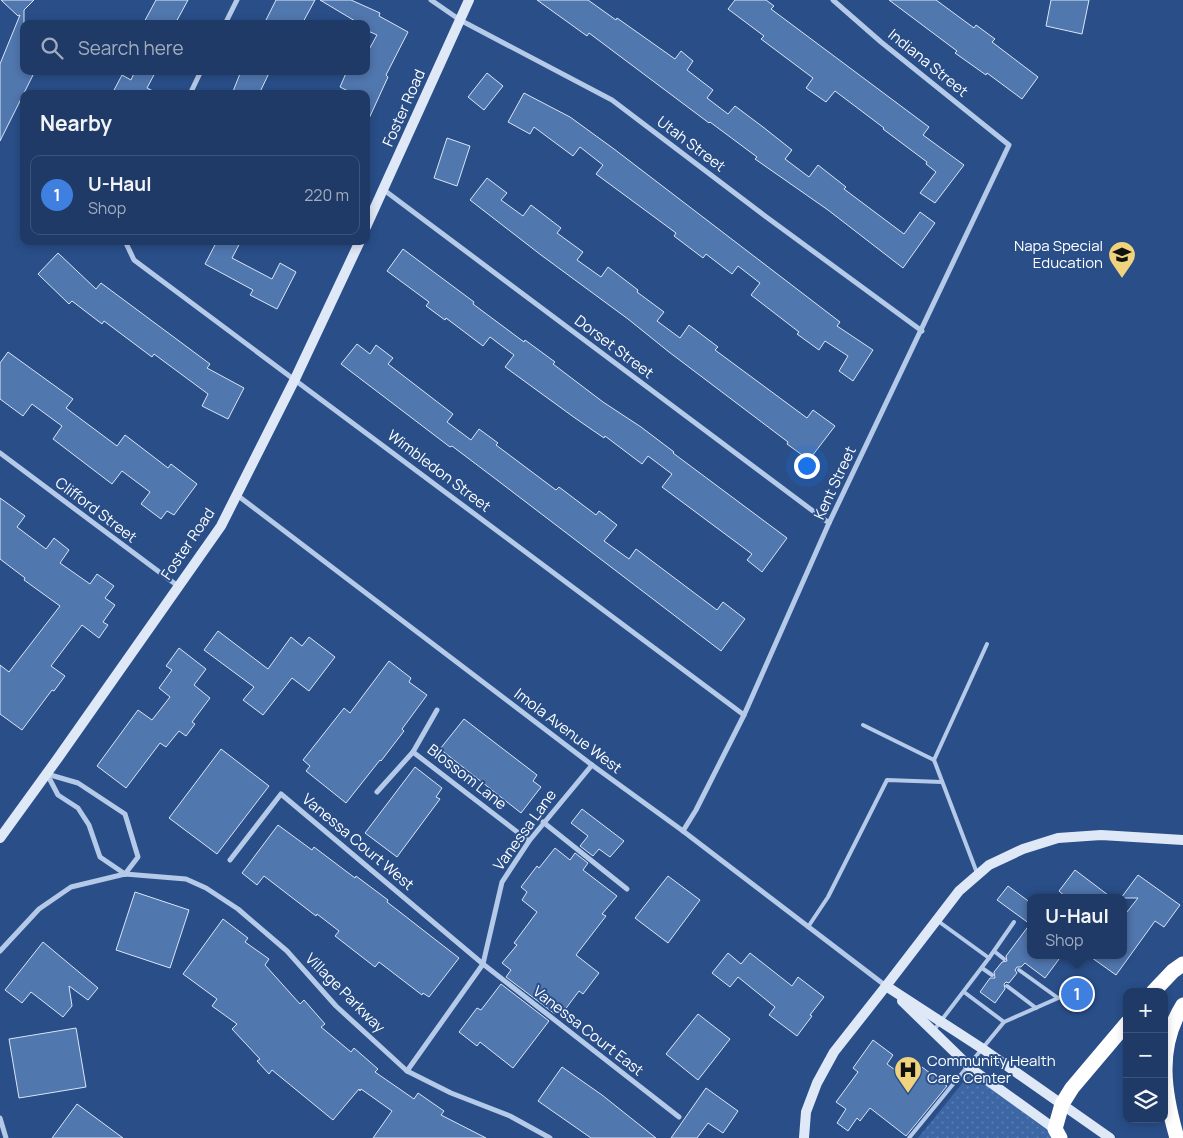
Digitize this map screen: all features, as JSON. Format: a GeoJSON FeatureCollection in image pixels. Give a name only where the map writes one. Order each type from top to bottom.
{"type":"FeatureCollection","features":[{"type":"Feature","properties":{"kind":"highway"},"geometry":{"type":"LineString","coordinates":[[1158,988],[1173,971],[1183,964]]}},
{"type":"Feature","properties":{"kind":"highway"},"geometry":{"type":"LineString","coordinates":[[1177,1138],[1168,1106],[1165,1058],[1169,1034],[1175,1018],[1183,1005]]}},
{"type":"Feature","properties":{"kind":"highway"},"geometry":{"type":"LineString","coordinates":[[1058,1134],[1062,1104],[1072,1088],[1123,1028]]}},
{"type":"Feature","properties":{"kind":"street"},"geometry":{"type":"LineString","coordinates":[[227,20],[236,0]]}},
{"type":"Feature","properties":{"kind":"street","name":"Utah Street"},"geometry":{"type":"LineString","coordinates":[[431,0],[460,20],[612,100],[765,216],[922,331]]}},
{"type":"Feature","properties":{"kind":"street","name":"Foster Road"},"geometry":{"type":"LineString","coordinates":[[370,219],[469,0]]}},
{"type":"Feature","properties":{"kind":"street","name":"Indiana Street"},"geometry":{"type":"LineString","coordinates":[[833,0],[881,42],[1009,145]]}},
{"type":"Feature","properties":{"kind":"street"},"geometry":{"type":"LineString","coordinates":[[192,90],[199,75]]}},
{"type":"Feature","properties":{"kind":"street","name":"Kent Street"},"geometry":{"type":"LineString","coordinates":[[683,831],[696,810],[744,715],[829,523],[1009,145]]}},
{"type":"Feature","properties":{"kind":"street","name":"Dorset Street"},"geometry":{"type":"LineString","coordinates":[[384,190],[829,523]]}},
{"type":"Feature","properties":{"kind":"street","name":"Wimbledon Street"},"geometry":{"type":"LineString","coordinates":[[126,245],[134,260],[744,715]]}},
{"type":"Feature","properties":{"kind":"street","name":"Foster Road"},"geometry":{"type":"LineString","coordinates":[[0,838],[221,526],[295,379],[358,245]]}},
{"type":"Feature","properties":{"kind":"street","name":"Clifford Street"},"geometry":{"type":"LineString","coordinates":[[0,453],[178,586]]}},
{"type":"Feature","properties":{"kind":"street","name":"Imola Avenue West"},"geometry":{"type":"LineString","coordinates":[[236,495],[592,766],[683,831],[886,986]]}},
{"type":"Feature","properties":{"kind":"street"},"geometry":{"type":"LineString","coordinates":[[377,792],[414,752],[438,710]]}},
{"type":"Feature","properties":{"kind":"street","name":"Blossom Lane"},"geometry":{"type":"LineString","coordinates":[[414,752],[529,841]]}},
{"type":"Feature","properties":{"kind":"street","name":"Vanessa Lane"},"geometry":{"type":"LineString","coordinates":[[407,1071],[483,964],[502,882],[543,822],[592,766]]}},
{"type":"Feature","properties":{"kind":"street"},"geometry":{"type":"LineString","coordinates":[[46,774],[78,783],[125,814],[138,857],[125,874],[100,856],[89,825],[78,808],[58,795],[46,774]]}},
{"type":"Feature","properties":{"kind":"street","name":"Vanessa Court West"},"geometry":{"type":"LineString","coordinates":[[230,860],[282,794],[483,964]]}},
{"type":"Feature","properties":{"kind":"street"},"geometry":{"type":"LineString","coordinates":[[543,822],[627,889]]}},
{"type":"Feature","properties":{"kind":"street"},"geometry":{"type":"LineString","coordinates":[[804,1138],[806,1112],[817,1083],[834,1052],[959,890],[989,865],[1023,849],[1058,838],[1101,835],[1183,840]]}},
{"type":"Feature","properties":{"kind":"street","name":"Village Parkway"},"geometry":{"type":"LineString","coordinates":[[0,951],[39,909],[71,887],[125,874],[186,879],[206,888],[238,909],[287,951],[336,1006],[407,1071],[452,1093],[510,1116],[550,1138]]}},
{"type":"Feature","properties":{"kind":"street","name":"Vanessa Court East"},"geometry":{"type":"LineString","coordinates":[[483,964],[679,1117]]}},
{"type":"Feature","properties":{"kind":"street"},"geometry":{"type":"LineString","coordinates":[[886,986],[942,1021],[1110,1138]]}},
{"type":"Feature","properties":{"kind":"street"},"geometry":{"type":"LineString","coordinates":[[886,986],[968,1064],[1058,1134]]}},
{"type":"Feature","properties":{"kind":"street"},"geometry":{"type":"LineString","coordinates":[[0,1118],[6,1138]]}},
{"type":"Feature","properties":{"kind":"lane"},"geometry":{"type":"LineString","coordinates":[[934,760],[987,644]]}},
{"type":"Feature","properties":{"kind":"lane"},"geometry":{"type":"LineString","coordinates":[[863,726],[934,760],[978,875]]}},
{"type":"Feature","properties":{"kind":"lane"},"geometry":{"type":"LineString","coordinates":[[808,927],[828,897],[887,780],[942,782]]}},
{"type":"Feature","properties":{"kind":"lane"},"geometry":{"type":"LineString","coordinates":[[936,920],[989,958]]}},
{"type":"Feature","properties":{"kind":"lane"},"geometry":{"type":"LineString","coordinates":[[933,1031],[982,968],[1014,922]]}},
{"type":"Feature","properties":{"kind":"lane"},"geometry":{"type":"LineString","coordinates":[[994,951],[1004,958]]}},
{"type":"Feature","properties":{"kind":"lane"},"geometry":{"type":"LineString","coordinates":[[982,968],[992,975]]}},
{"type":"Feature","properties":{"kind":"lane"},"geometry":{"type":"LineString","coordinates":[[1019,970],[1058,998]]}},
{"type":"Feature","properties":{"kind":"lane"},"geometry":{"type":"LineString","coordinates":[[1007,986],[1036,1008]]}},
{"type":"Feature","properties":{"kind":"lane"},"geometry":{"type":"LineString","coordinates":[[909,1138],[1004,1022],[1074,991]]}},
{"type":"Feature","properties":{"kind":"lane"},"geometry":{"type":"LineString","coordinates":[[964,992],[1004,1022]]}},
{"type":"Feature","properties":{"kind":"shaded area"},"geometry":{"type":"Polygon","coordinates":[[[973,1070],[1055,1129],[1053,1138],[918,1138],[973,1070]]]}},
{"type":"Feature","properties":{"kind":"building"},"geometry":{"type":"Polygon","coordinates":[[[1,0],[34,0],[24,10],[24,20],[20,20],[20,75],[33,75],[26,90],[20,90],[20,101],[0,141],[0,64],[20,15],[18,16],[1,0]]]}},
{"type":"Feature","properties":{"kind":"building"},"geometry":{"type":"Polygon","coordinates":[[[156,0],[188,0],[177,20],[145,20],[156,0]]]}},
{"type":"Feature","properties":{"kind":"building"},"geometry":{"type":"Polygon","coordinates":[[[276,0],[315,0],[304,20],[266,20],[276,0]]]}},
{"type":"Feature","properties":{"kind":"building"},"geometry":{"type":"Polygon","coordinates":[[[320,0],[351,0],[380,13],[379,16],[408,32],[386,75],[388,77],[370,116],[370,90],[346,90],[340,87],[345,75],[370,75],[370,48],[377,35],[370,32],[370,20],[353,20],[320,0]]]}},
{"type":"Feature","properties":{"kind":"building"},"geometry":{"type":"Polygon","coordinates":[[[537,0],[588,0],[675,59],[681,51],[693,61],[687,70],[713,90],[707,98],[728,114],[735,106],[763,127],[792,150],[785,159],[809,177],[818,165],[846,187],[844,189],[904,234],[920,212],[935,223],[903,268],[589,33],[587,36],[537,0]]]}},
{"type":"Feature","properties":{"kind":"building"},"geometry":{"type":"Polygon","coordinates":[[[735,0],[766,0],[774,6],[771,9],[929,127],[923,135],[964,165],[935,203],[920,193],[936,172],[926,164],[927,162],[835,91],[826,102],[806,88],[813,78],[761,39],[764,36],[728,9],[735,0]]]}},
{"type":"Feature","properties":{"kind":"building"},"geometry":{"type":"Polygon","coordinates":[[[889,0],[936,0],[974,28],[976,25],[995,39],[992,42],[1038,77],[1022,99],[987,73],[986,75],[955,53],[957,51],[889,0]]]}},
{"type":"Feature","properties":{"kind":"building"},"geometry":{"type":"Polygon","coordinates":[[[1051,0],[1089,0],[1082,34],[1046,26],[1051,0]]]}},
{"type":"Feature","properties":{"kind":"building"},"geometry":{"type":"Polygon","coordinates":[[[487,73],[503,86],[484,110],[468,97],[487,73]]]}},
{"type":"Feature","properties":{"kind":"building"},"geometry":{"type":"Polygon","coordinates":[[[122,75],[131,80],[133,75],[154,75],[147,88],[151,90],[114,90],[122,75]]]}},
{"type":"Feature","properties":{"kind":"building"},"geometry":{"type":"Polygon","coordinates":[[[239,75],[268,75],[261,90],[234,90],[239,75]]]}},
{"type":"Feature","properties":{"kind":"building"},"geometry":{"type":"Polygon","coordinates":[[[524,93],[570,117],[614,149],[840,322],[837,326],[873,350],[853,381],[839,371],[848,356],[825,341],[819,350],[797,334],[799,332],[751,295],[760,283],[738,266],[732,274],[706,254],[703,258],[674,236],[676,233],[596,174],[603,165],[580,147],[573,156],[534,127],[530,134],[508,122],[524,93]]]}},
{"type":"Feature","properties":{"kind":"building"},"geometry":{"type":"Polygon","coordinates":[[[447,138],[470,146],[457,186],[434,178],[447,138]]]}},
{"type":"Feature","properties":{"kind":"building"},"geometry":{"type":"Polygon","coordinates":[[[487,178],[507,193],[501,200],[523,216],[531,205],[561,228],[557,233],[583,252],[577,260],[601,277],[608,267],[638,290],[637,292],[664,312],[657,321],[680,338],[689,325],[718,347],[715,350],[807,418],[813,410],[835,426],[809,460],[628,319],[470,200],[487,178]]]}},
{"type":"Feature","properties":{"kind":"building"},"geometry":{"type":"Polygon","coordinates":[[[215,245],[239,245],[232,258],[272,279],[280,263],[296,272],[277,309],[250,295],[253,290],[205,264],[215,245]]]}},
{"type":"Feature","properties":{"kind":"building"},"geometry":{"type":"Polygon","coordinates":[[[403,249],[524,342],[525,340],[555,362],[553,364],[603,402],[641,427],[787,538],[762,572],[747,560],[752,554],[662,487],[672,474],[648,456],[642,464],[605,436],[604,438],[575,418],[505,367],[514,355],[490,337],[483,346],[446,318],[445,320],[426,306],[429,302],[387,271],[403,249]]]}},
{"type":"Feature","properties":{"kind":"building"},"geometry":{"type":"Polygon","coordinates":[[[58,253],[96,289],[101,283],[210,364],[207,368],[244,388],[228,419],[202,406],[208,394],[154,354],[152,357],[104,321],[102,324],[72,301],[69,304],[38,274],[58,253]]]}},
{"type":"Feature","properties":{"kind":"building"},"geometry":{"type":"Polygon","coordinates":[[[357,344],[370,354],[376,345],[393,358],[388,364],[453,414],[447,422],[471,440],[479,429],[498,443],[496,445],[556,490],[559,487],[596,515],[599,511],[617,525],[604,541],[629,559],[636,549],[717,610],[723,602],[745,619],[721,651],[341,364],[357,344]]]}},
{"type":"Feature","properties":{"kind":"building"},"geometry":{"type":"Polygon","coordinates":[[[8,352],[73,399],[66,408],[117,446],[125,435],[168,468],[171,464],[197,484],[174,515],[167,511],[161,519],[141,504],[150,492],[122,471],[112,484],[53,439],[62,426],[32,404],[23,416],[0,399],[0,363],[8,352]]]}},
{"type":"Feature","properties":{"kind":"building"},"geometry":{"type":"Polygon","coordinates":[[[0,498],[25,516],[17,527],[46,549],[54,538],[69,550],[60,563],[90,584],[97,574],[114,586],[105,598],[115,605],[103,622],[108,625],[99,638],[82,625],[51,666],[65,676],[22,730],[0,714],[0,665],[9,672],[60,606],[24,580],[25,578],[0,559],[0,498]]]}},
{"type":"Feature","properties":{"kind":"building"},"geometry":{"type":"Polygon","coordinates":[[[218,631],[268,669],[291,637],[302,646],[309,637],[335,657],[309,691],[292,678],[263,715],[243,700],[254,687],[204,650],[218,631]]]}},
{"type":"Feature","properties":{"kind":"building"},"geometry":{"type":"Polygon","coordinates":[[[179,648],[206,669],[194,685],[210,698],[192,722],[195,724],[186,736],[179,731],[166,747],[160,743],[126,788],[97,766],[138,710],[152,720],[170,697],[159,688],[172,670],[166,666],[179,648]]]}},
{"type":"Feature","properties":{"kind":"building"},"geometry":{"type":"Polygon","coordinates":[[[389,661],[411,678],[409,682],[427,695],[402,729],[404,731],[346,803],[306,771],[310,766],[303,760],[344,708],[350,713],[389,661]]]}},
{"type":"Feature","properties":{"kind":"building"},"geometry":{"type":"Polygon","coordinates":[[[464,719],[537,775],[533,781],[541,787],[521,813],[440,749],[464,719]]]}},
{"type":"Feature","properties":{"kind":"building"},"geometry":{"type":"Polygon","coordinates":[[[221,749],[269,786],[217,854],[169,818],[221,749]]]}},
{"type":"Feature","properties":{"kind":"building"},"geometry":{"type":"Polygon","coordinates":[[[415,767],[442,788],[436,797],[440,799],[397,857],[365,833],[415,767]]]}},
{"type":"Feature","properties":{"kind":"building"},"geometry":{"type":"Polygon","coordinates":[[[582,809],[624,841],[610,857],[599,849],[593,856],[580,846],[588,836],[571,823],[582,809]]]}},
{"type":"Feature","properties":{"kind":"building"},"geometry":{"type":"Polygon","coordinates":[[[278,825],[312,850],[314,847],[355,878],[356,876],[459,958],[429,997],[423,993],[422,995],[379,962],[375,967],[335,936],[339,931],[317,914],[316,916],[264,876],[257,885],[242,873],[278,825]]]}},
{"type":"Feature","properties":{"kind":"building"},"geometry":{"type":"Polygon","coordinates":[[[555,848],[570,860],[575,853],[588,863],[583,870],[617,896],[602,914],[606,916],[576,955],[599,973],[583,994],[579,991],[564,1011],[560,1007],[555,1014],[506,977],[511,970],[502,963],[517,945],[514,943],[537,912],[522,900],[527,892],[521,887],[537,866],[539,868],[555,848]]]}},
{"type":"Feature","properties":{"kind":"building"},"geometry":{"type":"Polygon","coordinates":[[[1075,870],[1107,894],[1062,894],[1059,891],[1075,870]]]}},
{"type":"Feature","properties":{"kind":"building"},"geometry":{"type":"Polygon","coordinates":[[[1138,875],[1180,905],[1164,927],[1155,921],[1116,975],[1094,959],[1127,959],[1127,912],[1138,898],[1127,898],[1127,894],[1124,894],[1138,875]]]}},
{"type":"Feature","properties":{"kind":"building"},"geometry":{"type":"Polygon","coordinates":[[[668,876],[700,900],[668,943],[635,918],[668,876]]]}},
{"type":"Feature","properties":{"kind":"building"},"geometry":{"type":"Polygon","coordinates":[[[1008,886],[1027,900],[1027,922],[997,900],[1008,886]]]}},
{"type":"Feature","properties":{"kind":"building"},"geometry":{"type":"Polygon","coordinates":[[[135,892],[189,910],[170,968],[116,950],[135,892]]]}},
{"type":"Feature","properties":{"kind":"building"},"geometry":{"type":"Polygon","coordinates":[[[223,919],[248,938],[245,942],[269,959],[265,965],[300,1004],[304,1000],[325,1024],[321,1027],[351,1052],[354,1048],[378,1069],[375,1072],[414,1099],[418,1093],[444,1111],[441,1115],[486,1138],[373,1138],[392,1111],[361,1089],[333,1120],[272,1070],[269,1074],[257,1061],[260,1059],[232,1029],[237,1024],[212,1006],[217,999],[183,974],[223,919]]]}},
{"type":"Feature","properties":{"kind":"building"},"geometry":{"type":"Polygon","coordinates":[[[1027,928],[1027,959],[1059,959],[1045,978],[1025,963],[1021,967],[1017,967],[1015,970],[1017,973],[1009,983],[1006,982],[1004,984],[1005,989],[995,1003],[980,992],[990,978],[995,978],[994,972],[1002,962],[1007,961],[1006,956],[1027,928]]]}},
{"type":"Feature","properties":{"kind":"building"},"geometry":{"type":"Polygon","coordinates":[[[43,942],[98,988],[88,1000],[69,986],[72,1006],[63,1017],[31,992],[22,1003],[5,990],[43,942]]]}},
{"type":"Feature","properties":{"kind":"building"},"geometry":{"type":"Polygon","coordinates":[[[728,953],[741,964],[750,953],[792,986],[798,977],[824,997],[797,1036],[769,1015],[775,1007],[738,977],[730,987],[712,973],[728,953]]]}},
{"type":"Feature","properties":{"kind":"building"},"geometry":{"type":"Polygon","coordinates":[[[501,984],[549,1021],[513,1068],[480,1042],[477,1046],[459,1032],[477,1008],[481,1010],[501,984]]]}},
{"type":"Feature","properties":{"kind":"building"},"geometry":{"type":"Polygon","coordinates":[[[698,1014],[730,1039],[698,1080],[666,1054],[698,1014]]]}},
{"type":"Feature","properties":{"kind":"building"},"geometry":{"type":"Polygon","coordinates":[[[76,1028],[86,1087],[19,1098],[9,1039],[76,1028]]]}},
{"type":"Feature","properties":{"kind":"building"},"geometry":{"type":"Polygon","coordinates":[[[873,1040],[893,1055],[887,1064],[910,1081],[922,1067],[947,1086],[906,1136],[870,1108],[860,1121],[857,1118],[848,1131],[837,1123],[846,1109],[836,1102],[858,1072],[853,1068],[873,1040]]]}},
{"type":"Feature","properties":{"kind":"building"},"geometry":{"type":"Polygon","coordinates":[[[562,1067],[602,1095],[656,1138],[591,1138],[538,1101],[562,1067]]]}},
{"type":"Feature","properties":{"kind":"building"},"geometry":{"type":"Polygon","coordinates":[[[706,1088],[738,1111],[723,1133],[708,1123],[697,1138],[671,1138],[706,1088]]]}},
{"type":"Feature","properties":{"kind":"building"},"geometry":{"type":"Polygon","coordinates":[[[77,1104],[123,1138],[52,1138],[77,1104]]]}},
{"type":"Feature","properties":{"kind":"place","name":"Napa Special Education"},"geometry":{"type":"Point","coordinates":[1122,279]}},
{"type":"Feature","properties":{"kind":"place","name":"U-Haul"},"geometry":{"type":"Point","coordinates":[1077,994]}},
{"type":"Feature","properties":{"kind":"place","name":"Community Health Care Center"},"geometry":{"type":"Point","coordinates":[908,1094]}}]}
